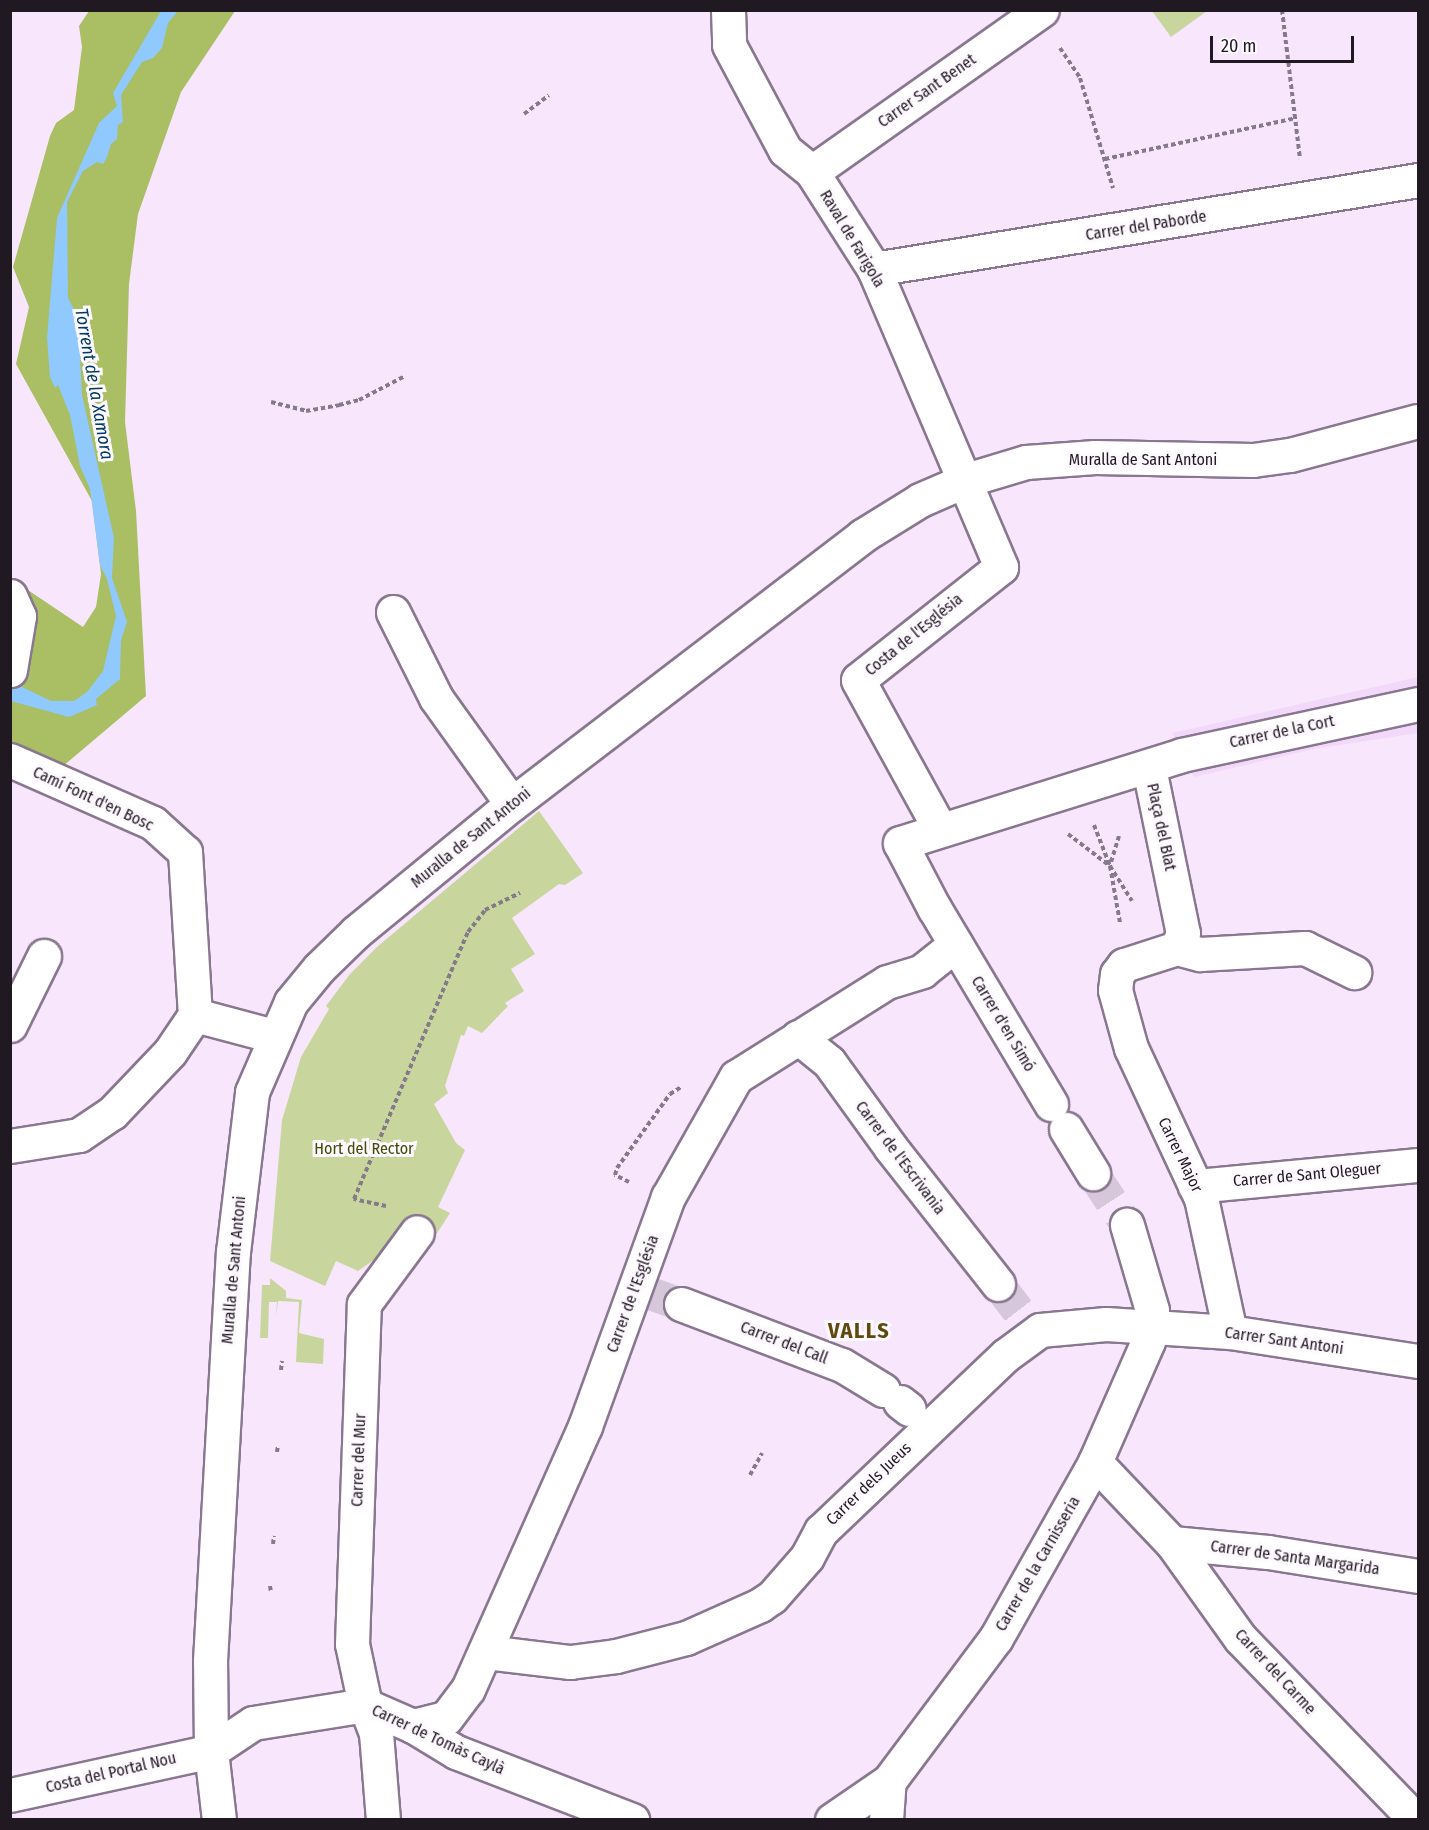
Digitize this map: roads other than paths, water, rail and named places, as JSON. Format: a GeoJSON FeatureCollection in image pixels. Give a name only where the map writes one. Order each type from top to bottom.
{"type":"FeatureCollection","features":[{"type":"Feature","properties":{"kind":"street","name":"Raval de Farigola"},"geometry":{"type":"LineString","coordinates":[[728,10],[729,45],[785,150],[812,172],[874,269],[966,480]]}},
{"type":"Feature","properties":{"kind":"street","name":"Carrer Sant Benet"},"geometry":{"type":"LineString","coordinates":[[812,172],[1042,10]]}},
{"type":"Feature","properties":{"kind":"street","name":"Carrer del Paborde"},"geometry":{"type":"LineString","coordinates":[[874,269],[1419,180]]}},
{"type":"Feature","properties":{"kind":"street","name":"Muralla de Sant Antoni"},"geometry":{"type":"LineString","coordinates":[[219,1820],[211,1751],[210,1661],[233,1252],[252,1092],[274,1036],[291,1002],[356,932],[512,804],[862,536],[920,500],[966,480],[1026,462],[1095,457],[1237,461],[1290,455],[1419,421]]}},
{"type":"Feature","properties":{"kind":"street","name":"Costa de l'Església"},"geometry":{"type":"LineString","coordinates":[[940,830],[858,680],[1001,567],[966,480]]}},
{"type":"Feature","properties":{"kind":"street"},"geometry":{"type":"LineString","coordinates":[[10,596],[19,616],[13,659]]}},
{"type":"Feature","properties":{"kind":"street"},"geometry":{"type":"LineString","coordinates":[[393,612],[436,698],[512,804]]}},
{"type":"Feature","properties":{"kind":"street","name":"Carrer de la Cort"},"geometry":{"type":"LineString","coordinates":[[1149,768],[1247,738],[1419,704]]}},
{"type":"Feature","properties":{"kind":"street","name":"Camí Font d'en Bosc"},"geometry":{"type":"LineString","coordinates":[[10,760],[153,823],[185,852],[195,1015]]}},
{"type":"Feature","properties":{"kind":"street","name":"Plaça del Blat"},"geometry":{"type":"LineString","coordinates":[[940,830],[1149,768],[1188,951]]}},
{"type":"Feature","properties":{"kind":"street"},"geometry":{"type":"LineString","coordinates":[[940,830],[900,843],[956,944]]}},
{"type":"Feature","properties":{"kind":"street","name":"Carrer de l'Església"},"geometry":{"type":"LineString","coordinates":[[412,1726],[446,1718],[468,1689],[585,1426],[640,1289],[668,1197],[736,1077],[887,982],[922,970],[956,944]]}},
{"type":"Feature","properties":{"kind":"street","name":"Carrer d'en Simó"},"geometry":{"type":"LineString","coordinates":[[956,944],[1093,1173]]}},
{"type":"Feature","properties":{"kind":"street"},"geometry":{"type":"LineString","coordinates":[[1188,951],[1305,948],[1354,972]]}},
{"type":"Feature","properties":{"kind":"street","name":"Carrer Major"},"geometry":{"type":"LineString","coordinates":[[1188,951],[1124,966],[1114,983],[1131,1048],[1202,1198],[1230,1332]]}},
{"type":"Feature","properties":{"kind":"street"},"geometry":{"type":"LineString","coordinates":[[10,1025],[44,956]]}},
{"type":"Feature","properties":{"kind":"street"},"geometry":{"type":"LineString","coordinates":[[10,1146],[79,1136],[112,1113],[170,1052],[195,1015],[274,1036]]}},
{"type":"Feature","properties":{"kind":"street","name":"Carrer de l'Escrivania"},"geometry":{"type":"LineString","coordinates":[[798,1037],[829,1062],[891,1148],[998,1284]]}},
{"type":"Feature","properties":{"kind":"street","name":"Carrer de Sant Oleguer"},"geometry":{"type":"LineString","coordinates":[[1198,1186],[1419,1165]]}},
{"type":"Feature","properties":{"kind":"street"},"geometry":{"type":"LineString","coordinates":[[1127,1225],[1152,1310],[1150,1325]]}},
{"type":"Feature","properties":{"kind":"street","name":"Carrer del Mur"},"geometry":{"type":"LineString","coordinates":[[383,1820],[376,1733],[364,1705],[352,1644],[364,1304],[417,1232]]}},
{"type":"Feature","properties":{"kind":"street","name":"Carrer del Call"},"geometry":{"type":"LineString","coordinates":[[681,1304],[842,1365],[903,1404]]}},
{"type":"Feature","properties":{"kind":"street","name":"Carrer dels Jueus"},"geometry":{"type":"LineString","coordinates":[[486,1652],[570,1662],[616,1656],[686,1638],[760,1605],[772,1597],[807,1557],[821,1531],[903,1404],[1031,1328],[1064,1325],[1150,1325]]}},
{"type":"Feature","properties":{"kind":"street","name":"Carrer Sant Antoni"},"geometry":{"type":"LineString","coordinates":[[1150,1325],[1230,1332],[1419,1361]]}},
{"type":"Feature","properties":{"kind":"street","name":"Carrer de la Carnisseria"},"geometry":{"type":"LineString","coordinates":[[889,1781],[996,1638],[1095,1462],[1148,1341],[1150,1325]]}},
{"type":"Feature","properties":{"kind":"street","name":"Carrer del Carme"},"geometry":{"type":"LineString","coordinates":[[1095,1462],[1172,1543],[1240,1638],[1416,1820]]}},
{"type":"Feature","properties":{"kind":"street","name":"Carrer de Santa Margarida"},"geometry":{"type":"LineString","coordinates":[[1172,1543],[1268,1552],[1419,1576]]}},
{"type":"Feature","properties":{"kind":"street","name":"Carrer de Tomàs Caylà"},"geometry":{"type":"LineString","coordinates":[[211,1751],[244,1726],[364,1705],[412,1726],[456,1752],[592,1814],[632,1820]]}},
{"type":"Feature","properties":{"kind":"street","name":"Costa del Portal Nou"},"geometry":{"type":"LineString","coordinates":[[10,1795],[211,1751]]}},
{"type":"Feature","properties":{"kind":"street"},"geometry":{"type":"LineString","coordinates":[[832,1820],[889,1781]]}},
{"type":"Feature","properties":{"kind":"street"},"geometry":{"type":"LineString","coordinates":[[886,1820],[889,1781]]}},
{"type":"Feature","properties":{"kind":"water"},"geometry":{"type":"Polygon","coordinates":[[[161,11],[178,11],[168,23],[162,48],[153,58],[142,62],[121,95],[123,122],[118,125],[117,139],[111,144],[103,164],[97,162],[83,171],[67,202],[68,298],[78,317],[82,395],[114,538],[112,578],[127,622],[121,640],[120,679],[96,699],[97,705],[69,717],[11,701],[10,676],[22,687],[51,701],[74,701],[87,692],[103,671],[116,616],[107,579],[100,565],[90,489],[80,466],[70,415],[58,385],[55,388],[50,377],[47,338],[57,218],[99,123],[117,106],[113,93],[161,11]]]}},
{"type":"Feature","properties":{"kind":"tunnel"},"geometry":{"type":"LineString","coordinates":[[1093,1173],[1127,1225]]}},
{"type":"Feature","properties":{"kind":"tunnel"},"geometry":{"type":"LineString","coordinates":[[998,1284],[1028,1323]]}},
{"type":"Feature","properties":{"kind":"tunnel"},"geometry":{"type":"LineString","coordinates":[[645,1291],[681,1304]]}},
{"type":"Feature","properties":{"kind":"district","name":"VALLS"},"geometry":{"type":"Point","coordinates":[859,1331]}},
{"type":"Feature","properties":{"kind":"water label","name":"Torrent de la Xamora"},"geometry":{"type":"Point","coordinates":[94,384]}},
{"type":"Feature","properties":{"kind":"park label","name":"Hort del Rector"},"geometry":{"type":"Point","coordinates":[364,1149]}}]}
